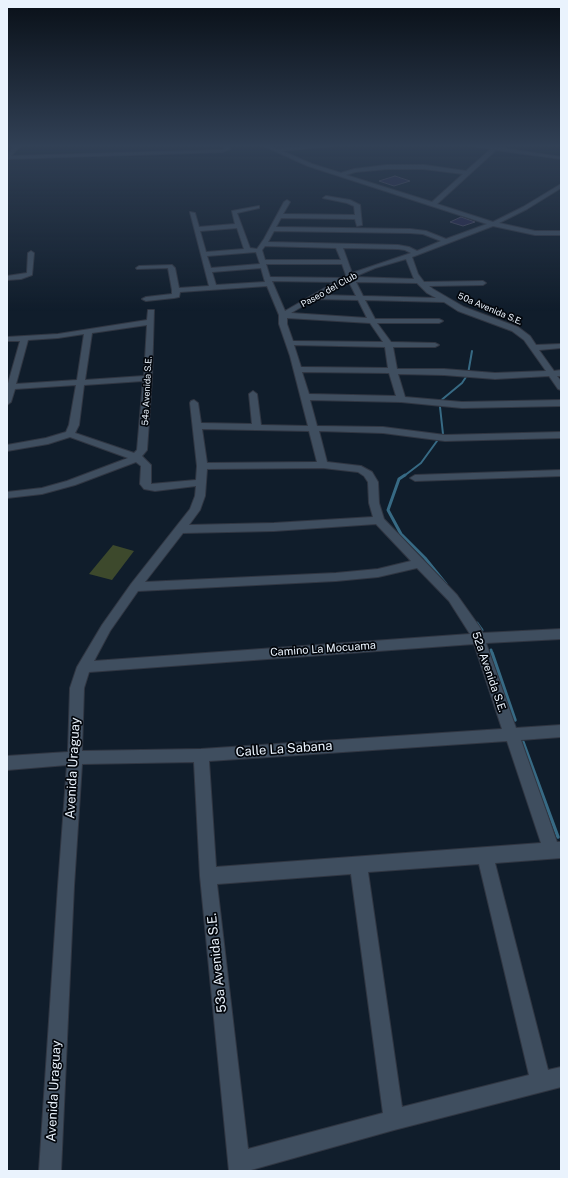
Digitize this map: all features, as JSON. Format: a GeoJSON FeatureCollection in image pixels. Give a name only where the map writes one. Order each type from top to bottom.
{"type":"FeatureCollection","features":[{"type":"Feature","properties":{"kind":"street"},"geometry":{"type":"LineString","coordinates":[[342,201],[357,205],[359,217],[358,238]]}},
{"type":"Feature","properties":{"kind":"street"},"geometry":{"type":"LineString","coordinates":[[420,201],[493,224],[535,233],[561,233]]}},
{"type":"Feature","properties":{"kind":"street"},"geometry":{"type":"LineString","coordinates":[[432,205],[436,201]]}},
{"type":"Feature","properties":{"kind":"street","name":"Paseo del Club"},"geometry":{"type":"LineString","coordinates":[[351,278],[373,267],[408,256],[493,224],[536,201]]}},
{"type":"Feature","properties":{"kind":"street"},"geometry":{"type":"LineString","coordinates":[[204,254],[259,250],[280,216],[286,202]]}},
{"type":"Feature","properties":{"kind":"street"},"geometry":{"type":"LineString","coordinates":[[248,251],[234,212],[257,207]]}},
{"type":"Feature","properties":{"kind":"street"},"geometry":{"type":"LineString","coordinates":[[192,213],[213,287]]}},
{"type":"Feature","properties":{"kind":"street"},"geometry":{"type":"LineString","coordinates":[[280,216],[322,213],[359,217]]}},
{"type":"Feature","properties":{"kind":"street"},"geometry":{"type":"LineString","coordinates":[[197,229],[238,226]]}},
{"type":"Feature","properties":{"kind":"street"},"geometry":{"type":"LineString","coordinates":[[272,229],[358,238],[407,248],[416,253]]}},
{"type":"Feature","properties":{"kind":"street"},"geometry":{"type":"LineString","coordinates":[[264,244],[338,246],[358,238],[424,232],[446,241]]}},
{"type":"Feature","properties":{"kind":"street"},"geometry":{"type":"LineString","coordinates":[[338,246],[351,278],[372,321],[389,345],[393,371],[401,399]]}},
{"type":"Feature","properties":{"kind":"street"},"geometry":{"type":"LineString","coordinates":[[259,250],[268,282],[283,315],[283,324],[305,397],[312,429],[323,465]]}},
{"type":"Feature","properties":{"kind":"street"},"geometry":{"type":"LineString","coordinates":[[8,280],[30,274],[31,253]]}},
{"type":"Feature","properties":{"kind":"street","name":"50a Avenida S.E."},"geometry":{"type":"LineString","coordinates":[[408,256],[414,274],[421,283],[445,300],[461,309],[515,329],[527,338],[557,374],[561,387]]}},
{"type":"Feature","properties":{"kind":"street"},"geometry":{"type":"LineString","coordinates":[[208,270],[264,264],[345,262]]}},
{"type":"Feature","properties":{"kind":"street"},"geometry":{"type":"LineString","coordinates":[[139,268],[170,266],[172,268],[176,295],[146,299]]}},
{"type":"Feature","properties":{"kind":"street"},"geometry":{"type":"LineString","coordinates":[[176,290],[268,282],[343,280],[351,278],[421,283],[483,283]]}},
{"type":"Feature","properties":{"kind":"street","name":"Paseo del Club"},"geometry":{"type":"LineString","coordinates":[[283,315],[343,280]]}},
{"type":"Feature","properties":{"kind":"street"},"geometry":{"type":"LineString","coordinates":[[314,298],[445,300]]}},
{"type":"Feature","properties":{"kind":"street","name":"54a Avenida S.E."},"geometry":{"type":"LineString","coordinates":[[136,458],[142,450],[143,443],[151,312]]}},
{"type":"Feature","properties":{"kind":"street"},"geometry":{"type":"LineString","coordinates":[[283,315],[372,321],[439,321]]}},
{"type":"Feature","properties":{"kind":"street"},"geometry":{"type":"LineString","coordinates":[[7,339],[88,333],[150,322]]}},
{"type":"Feature","properties":{"kind":"street"},"geometry":{"type":"LineString","coordinates":[[70,434],[74,425],[88,333]]}},
{"type":"Feature","properties":{"kind":"street"},"geometry":{"type":"LineString","coordinates":[[7,402],[24,338]]}},
{"type":"Feature","properties":{"kind":"street"},"geometry":{"type":"LineString","coordinates":[[289,343],[435,345]]}},
{"type":"Feature","properties":{"kind":"street"},"geometry":{"type":"LineString","coordinates":[[535,348],[561,346]]}},
{"type":"Feature","properties":{"kind":"street"},"geometry":{"type":"LineString","coordinates":[[297,369],[444,372],[495,376],[557,374]]}},
{"type":"Feature","properties":{"kind":"street"},"geometry":{"type":"LineString","coordinates":[[12,387],[148,378]]}},
{"type":"Feature","properties":{"kind":"street"},"geometry":{"type":"LineString","coordinates":[[253,394],[257,427]]}},
{"type":"Feature","properties":{"kind":"street"},"geometry":{"type":"LineString","coordinates":[[305,397],[401,399],[462,405],[561,404]]}},
{"type":"Feature","properties":{"kind":"street","name":"Avenida Uraguay"},"geometry":{"type":"LineString","coordinates":[[50,1171],[66,886],[74,788],[77,688],[84,667],[106,628],[135,587],[195,510],[200,496],[202,466],[194,403]]}},
{"type":"Feature","properties":{"kind":"street"},"geometry":{"type":"LineString","coordinates":[[197,426],[383,430],[445,438],[561,435]]}},
{"type":"Feature","properties":{"kind":"street"},"geometry":{"type":"LineString","coordinates":[[7,448],[48,441],[70,434],[136,458],[146,465],[145,484],[148,487],[155,488],[202,482]]}},
{"type":"Feature","properties":{"kind":"street"},"geometry":{"type":"LineString","coordinates":[[7,495],[42,491],[71,483],[136,458]]}},
{"type":"Feature","properties":{"kind":"street","name":"52a Avenida S.E."},"geometry":{"type":"LineString","coordinates":[[202,466],[323,465],[360,469],[368,474],[373,482],[374,503],[379,520],[453,598],[475,629],[511,734],[556,851]]}},
{"type":"Feature","properties":{"kind":"street"},"geometry":{"type":"LineString","coordinates":[[415,478],[561,473]]}},
{"type":"Feature","properties":{"kind":"street"},"geometry":{"type":"LineString","coordinates":[[181,529],[274,527],[379,520]]}},
{"type":"Feature","properties":{"kind":"street"},"geometry":{"type":"LineString","coordinates":[[135,587],[343,576],[378,573],[420,563]]}},
{"type":"Feature","properties":{"kind":"street","name":"Camino La Mocuama"},"geometry":{"type":"LineString","coordinates":[[84,667],[561,634]]}},
{"type":"Feature","properties":{"kind":"street","name":"Calle La Sabana"},"geometry":{"type":"LineString","coordinates":[[7,763],[74,758],[201,754],[561,731]]}},
{"type":"Feature","properties":{"kind":"street","name":"53a Avenida S.E."},"geometry":{"type":"LineString","coordinates":[[201,754],[208,876],[240,1167]]}},
{"type":"Feature","properties":{"kind":"street"},"geometry":{"type":"LineString","coordinates":[[208,876],[358,864],[556,851]]}},
{"type":"Feature","properties":{"kind":"street"},"geometry":{"type":"LineString","coordinates":[[486,855],[541,1083]]}},
{"type":"Feature","properties":{"kind":"street"},"geometry":{"type":"LineString","coordinates":[[358,864],[394,1120]]}},
{"type":"Feature","properties":{"kind":"street"},"geometry":{"type":"LineString","coordinates":[[240,1167],[394,1120],[561,1077]]}},
{"type":"Feature","properties":{"kind":"green space"},"geometry":{"type":"Polygon","coordinates":[[[113,545],[134,551],[112,580],[89,574],[113,545]]]}},
{"type":"Feature","properties":{"kind":"building"},"geometry":{"type":"Polygon","coordinates":[[[461,217],[475,222],[463,226],[450,222],[461,217]]]}},
{"type":"Feature","properties":{"kind":"waterway"},"geometry":{"type":"LineString","coordinates":[[439,402],[462,383],[468,374],[472,351]]}},
{"type":"Feature","properties":{"kind":"waterway"},"geometry":{"type":"LineString","coordinates":[[440,407],[443,434]]}},
{"type":"Feature","properties":{"kind":"waterway"},"geometry":{"type":"LineString","coordinates":[[404,476],[421,463],[437,441]]}},
{"type":"Feature","properties":{"kind":"waterway"},"geometry":{"type":"LineString","coordinates":[[405,475],[399,479],[388,510],[401,534],[425,558],[446,584]]}},
{"type":"Feature","properties":{"kind":"waterway"},"geometry":{"type":"LineString","coordinates":[[477,623],[482,630]]}},
{"type":"Feature","properties":{"kind":"waterway"},"geometry":{"type":"LineString","coordinates":[[491,650],[492,654]]}},
{"type":"Feature","properties":{"kind":"waterway"},"geometry":{"type":"LineString","coordinates":[[492,653],[515,720]]}},
{"type":"Feature","properties":{"kind":"waterway"},"geometry":{"type":"LineString","coordinates":[[523,742],[558,837]]}}]}
